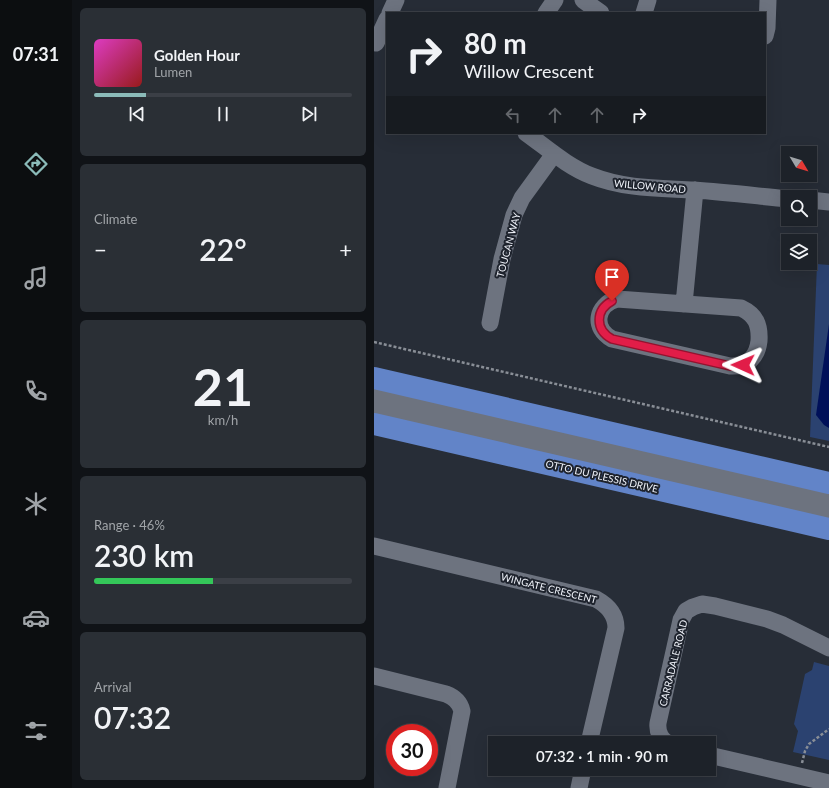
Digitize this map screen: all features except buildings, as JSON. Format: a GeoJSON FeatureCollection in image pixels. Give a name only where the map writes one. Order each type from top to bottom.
{"type":"FeatureCollection","features":[{"type":"Feature","properties":{"kind":"main road"},"geometry":{"type":"LineString","coordinates":[[374,378],[829,483]]}},
{"type":"Feature","properties":{"kind":"main road","name":"OTTO DU PLESSIS DRIVE"},"geometry":{"type":"LineString","coordinates":[[374,424],[829,529]]}},
{"type":"Feature","properties":{"kind":"street"},"geometry":{"type":"LineString","coordinates":[[390,12],[396,0]]}},
{"type":"Feature","properties":{"kind":"street"},"geometry":{"type":"LineString","coordinates":[[547,12],[555,0]]}},
{"type":"Feature","properties":{"kind":"street"},"geometry":{"type":"LineString","coordinates":[[583,0],[600,12]]}},
{"type":"Feature","properties":{"kind":"street"},"geometry":{"type":"LineString","coordinates":[[644,12],[648,0]]}},
{"type":"Feature","properties":{"kind":"street"},"geometry":{"type":"LineString","coordinates":[[766,32],[768,0]]}},
{"type":"Feature","properties":{"kind":"street"},"geometry":{"type":"LineString","coordinates":[[379,44],[386,22]]}},
{"type":"Feature","properties":{"kind":"street","name":"WILLOW ROAD"},"geometry":{"type":"LineString","coordinates":[[527,134],[578,170],[607,182],[624,186],[695,190],[781,198]]}},
{"type":"Feature","properties":{"kind":"street","name":"TOUCAN WAY"},"geometry":{"type":"LineString","coordinates":[[490,323],[502,259],[514,216],[522,198],[554,154]]}},
{"type":"Feature","properties":{"kind":"street"},"geometry":{"type":"LineString","coordinates":[[684,304],[695,190]]}},
{"type":"Feature","properties":{"kind":"street"},"geometry":{"type":"LineString","coordinates":[[817,201],[829,202]]}},
{"type":"Feature","properties":{"kind":"street"},"geometry":{"type":"LineString","coordinates":[[617,299],[684,304],[735,308],[751,314],[758,325],[759,332],[758,348],[753,358],[743,365],[736,366],[722,364],[612,339],[604,333],[599,324],[600,313],[603,308],[606,304],[617,299]]}},
{"type":"Feature","properties":{"kind":"street"},"geometry":{"type":"LineString","coordinates":[[374,391],[829,496]]}},
{"type":"Feature","properties":{"kind":"street"},"geometry":{"type":"LineString","coordinates":[[374,408],[829,513]]}},
{"type":"Feature","properties":{"kind":"street","name":"WINGATE CRESCENT"},"geometry":{"type":"LineString","coordinates":[[374,546],[596,599],[607,606],[614,617],[616,628],[591,736]]}},
{"type":"Feature","properties":{"kind":"street","name":"CARRADALE ROAD"},"geometry":{"type":"LineString","coordinates":[[661,736],[657,730],[658,723],[682,620],[686,612],[693,607],[702,604],[715,606],[767,619],[829,648]]}},
{"type":"Feature","properties":{"kind":"street"},"geometry":{"type":"LineString","coordinates":[[374,676],[446,694],[452,696],[459,704],[462,711],[447,788]]}},
{"type":"Feature","properties":{"kind":"street"},"geometry":{"type":"LineString","coordinates":[[716,757],[829,783]]}},
{"type":"Feature","properties":{"kind":"street"},"geometry":{"type":"LineString","coordinates":[[579,788],[582,776]]}},
{"type":"Feature","properties":{"kind":"path"},"geometry":{"type":"LineString","coordinates":[[374,342],[829,447]]}},
{"type":"Feature","properties":{"kind":"path"},"geometry":{"type":"LineString","coordinates":[[799,776],[806,747],[829,729]]}},
{"type":"Feature","properties":{"kind":"shaded area"},"geometry":{"type":"Polygon","coordinates":[[[817,264],[829,265],[829,441],[810,437],[817,264]]]}},
{"type":"Feature","properties":{"kind":"shaded area"},"geometry":{"type":"Polygon","coordinates":[[[829,324],[829,428],[824,425],[816,415],[829,324]]]}},
{"type":"Feature","properties":{"kind":"shaded area"},"geometry":{"type":"Polygon","coordinates":[[[814,662],[829,666],[829,760],[793,752],[798,731],[794,724],[805,674],[812,670],[814,662]]]}},
{"type":"Feature","properties":{"kind":"route"},"geometry":{"type":"LineString","coordinates":[[612,301],[606,304],[600,313],[599,324],[604,333],[612,339],[730,366],[743,365]]}}]}
